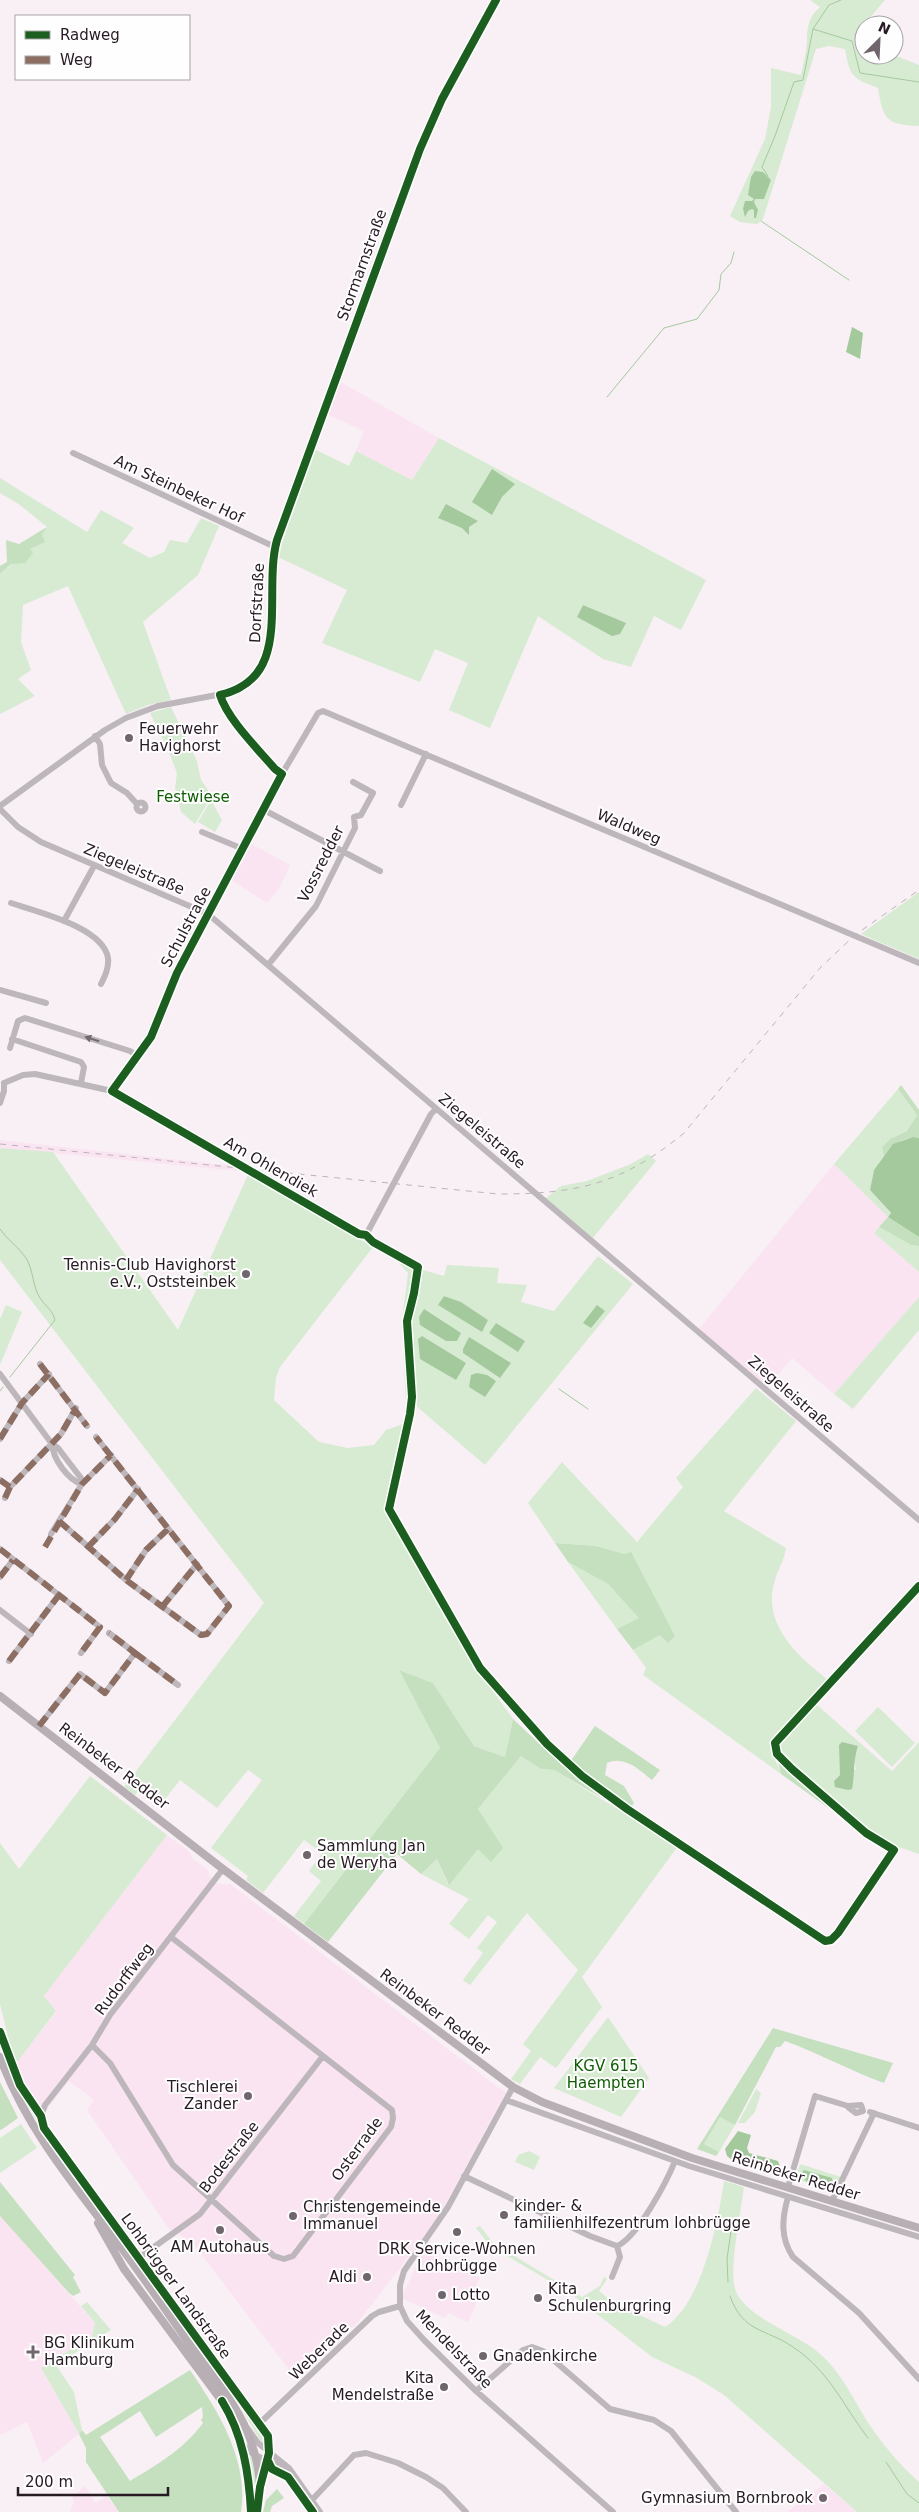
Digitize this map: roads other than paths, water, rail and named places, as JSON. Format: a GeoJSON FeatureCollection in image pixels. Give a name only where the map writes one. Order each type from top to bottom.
{"type":"FeatureCollection","features":[{"type":"Feature","properties":{"kind":"main road","name":"Reinbeker Redder"},"geometry":{"type":"LineString","coordinates":[[0,1696],[223,1869],[513,2087],[538,2101],[692,2158],[919,2228]]}},
{"type":"Feature","properties":{"kind":"main road"},"geometry":{"type":"LineString","coordinates":[[0,2057],[26,2117],[94,2215],[128,2258],[231,2400],[243,2422],[255,2455],[260,2487],[257,2512]]}},
{"type":"Feature","properties":{"kind":"main road"},"geometry":{"type":"LineString","coordinates":[[94,2215],[124,2269],[222,2401],[241,2442],[249,2484],[250,2512]]}},
{"type":"Feature","properties":{"kind":"main road"},"geometry":{"type":"LineString","coordinates":[[124,2269],[128,2258]]}},
{"type":"Feature","properties":{"kind":"main road"},"geometry":{"type":"LineString","coordinates":[[124,2269],[140,2275]]}},
{"type":"Feature","properties":{"kind":"street","name":"Stormarnstraße"},"geometry":{"type":"LineString","coordinates":[[275,547],[420,149],[442,99],[496,0]]}},
{"type":"Feature","properties":{"kind":"street","name":"Am Steinbeker Hof"},"geometry":{"type":"LineString","coordinates":[[73,452],[275,547]]}},
{"type":"Feature","properties":{"kind":"street","name":"Dorfstraße"},"geometry":{"type":"LineString","coordinates":[[0,807],[96,736],[126,718],[150,708],[220,695],[246,686],[267,656],[271,635],[272,578],[275,547]]}},
{"type":"Feature","properties":{"kind":"street"},"geometry":{"type":"LineString","coordinates":[[220,695],[224,706],[237,723],[275,769],[282,774]]}},
{"type":"Feature","properties":{"kind":"street","name":"Schulstraße"},"geometry":{"type":"LineString","coordinates":[[112,1092],[151,1037],[177,973],[282,774],[318,713],[329,713]]}},
{"type":"Feature","properties":{"kind":"street","name":"Waldweg"},"geometry":{"type":"LineString","coordinates":[[329,713],[919,963]]}},
{"type":"Feature","properties":{"kind":"street"},"geometry":{"type":"LineString","coordinates":[[96,736],[100,744],[102,765],[111,783],[127,793],[138,804]]}},
{"type":"Feature","properties":{"kind":"street"},"geometry":{"type":"LineString","coordinates":[[401,804],[426,754]]}},
{"type":"Feature","properties":{"kind":"street","name":"Vossredder"},"geometry":{"type":"LineString","coordinates":[[268,965],[316,906],[355,828],[354,817],[361,815],[374,793],[353,782]]}},
{"type":"Feature","properties":{"kind":"street","name":"Ziegeleistraße"},"geometry":{"type":"LineString","coordinates":[[0,807],[18,827],[41,842],[208,914],[919,1520]]}},
{"type":"Feature","properties":{"kind":"street"},"geometry":{"type":"LineString","coordinates":[[264,810],[380,871]]}},
{"type":"Feature","properties":{"kind":"street"},"geometry":{"type":"LineString","coordinates":[[202,832],[243,850]]}},
{"type":"Feature","properties":{"kind":"street"},"geometry":{"type":"LineString","coordinates":[[64,922],[94,866]]}},
{"type":"Feature","properties":{"kind":"street"},"geometry":{"type":"LineString","coordinates":[[11,903],[64,922],[93,935],[102,945],[108,958],[108,968],[101,984]]}},
{"type":"Feature","properties":{"kind":"street"},"geometry":{"type":"LineString","coordinates":[[0,990],[46,1002]]}},
{"type":"Feature","properties":{"kind":"street"},"geometry":{"type":"LineString","coordinates":[[10,1048],[18,1021],[25,1018],[130,1051],[138,1056]]}},
{"type":"Feature","properties":{"kind":"street"},"geometry":{"type":"LineString","coordinates":[[12,1039],[81,1062],[84,1068],[81,1083]]}},
{"type":"Feature","properties":{"kind":"street","name":"Am Ohlendiek"},"geometry":{"type":"LineString","coordinates":[[2,1081],[31,1074],[81,1083],[112,1092],[358,1234],[366,1234],[373,1242],[415,1266]]}},
{"type":"Feature","properties":{"kind":"street"},"geometry":{"type":"LineString","coordinates":[[0,1103],[4,1091],[2,1081]]}},
{"type":"Feature","properties":{"kind":"street"},"geometry":{"type":"LineString","coordinates":[[366,1234],[436,1108]]}},
{"type":"Feature","properties":{"kind":"street"},"geometry":{"type":"LineString","coordinates":[[40,1364],[76,1408],[87,1426]]}},
{"type":"Feature","properties":{"kind":"street"},"geometry":{"type":"LineString","coordinates":[[0,1374],[52,1444],[52,1454],[74,1482],[82,1484]]}},
{"type":"Feature","properties":{"kind":"street"},"geometry":{"type":"LineString","coordinates":[[0,1439],[22,1403],[49,1374]]}},
{"type":"Feature","properties":{"kind":"street"},"geometry":{"type":"LineString","coordinates":[[5,1498],[10,1487],[52,1444],[76,1408]]}},
{"type":"Feature","properties":{"kind":"street"},"geometry":{"type":"LineString","coordinates":[[58,1522],[126,1580],[201,1635],[207,1634],[229,1606],[96,1437]]}},
{"type":"Feature","properties":{"kind":"street"},"geometry":{"type":"LineString","coordinates":[[51,1534],[82,1484],[111,1455]]}},
{"type":"Feature","properties":{"kind":"street"},"geometry":{"type":"LineString","coordinates":[[0,1480],[10,1487]]}},
{"type":"Feature","properties":{"kind":"street"},"geometry":{"type":"LineString","coordinates":[[88,1547],[116,1519],[138,1489]]}},
{"type":"Feature","properties":{"kind":"street"},"geometry":{"type":"LineString","coordinates":[[126,1580],[146,1550],[168,1528]]}},
{"type":"Feature","properties":{"kind":"street"},"geometry":{"type":"LineString","coordinates":[[0,1549],[100,1627],[81,1653]]}},
{"type":"Feature","properties":{"kind":"street"},"geometry":{"type":"LineString","coordinates":[[0,1577],[13,1560]]}},
{"type":"Feature","properties":{"kind":"street"},"geometry":{"type":"LineString","coordinates":[[162,1608],[197,1564]]}},
{"type":"Feature","properties":{"kind":"street"},"geometry":{"type":"LineString","coordinates":[[10,1661],[59,1595]]}},
{"type":"Feature","properties":{"kind":"street"},"geometry":{"type":"LineString","coordinates":[[0,1610],[31,1634]]}},
{"type":"Feature","properties":{"kind":"street"},"geometry":{"type":"LineString","coordinates":[[109,1633],[178,1686]]}},
{"type":"Feature","properties":{"kind":"street"},"geometry":{"type":"LineString","coordinates":[[39,1726],[80,1674],[105,1693],[135,1653]]}},
{"type":"Feature","properties":{"kind":"street","name":"Rudorffweg"},"geometry":{"type":"LineString","coordinates":[[45,2105],[92,2045],[110,2015],[223,1869]]}},
{"type":"Feature","properties":{"kind":"street","name":"Osterrade"},"geometry":{"type":"LineString","coordinates":[[92,2045],[110,2063],[173,2165],[213,2199],[274,2256],[284,2259],[296,2252],[393,2122],[392,2110],[172,1937]]}},
{"type":"Feature","properties":{"kind":"street","name":"Bodestraße"},"geometry":{"type":"LineString","coordinates":[[140,2257],[200,2214],[323,2056]]}},
{"type":"Feature","properties":{"kind":"street","name":"Mendelstraße"},"geometry":{"type":"LineString","coordinates":[[513,2087],[448,2207],[404,2272],[400,2285],[400,2306],[413,2328],[476,2391],[613,2512]]}},
{"type":"Feature","properties":{"kind":"street"},"geometry":{"type":"LineString","coordinates":[[788,2187],[815,2096],[848,2106],[859,2114],[864,2110],[919,2128]]}},
{"type":"Feature","properties":{"kind":"street","name":"Reinbeker Redder"},"geometry":{"type":"LineString","coordinates":[[506,2100],[675,2160],[919,2238]]}},
{"type":"Feature","properties":{"kind":"street","name":"Lohbrügger Landstraße"},"geometry":{"type":"LineString","coordinates":[[45,2105],[41,2116],[44,2128],[140,2257],[268,2436],[270,2453],[260,2487]]}},
{"type":"Feature","properties":{"kind":"street"},"geometry":{"type":"LineString","coordinates":[[832,2201],[874,2113]]}},
{"type":"Feature","properties":{"kind":"street"},"geometry":{"type":"LineString","coordinates":[[617,2246],[624,2242],[654,2202],[665,2185],[675,2160]]}},
{"type":"Feature","properties":{"kind":"street"},"geometry":{"type":"LineString","coordinates":[[464,2176],[590,2236],[617,2246]]}},
{"type":"Feature","properties":{"kind":"street"},"geometry":{"type":"LineString","coordinates":[[788,2197],[783,2220],[784,2236],[786,2246],[793,2257],[858,2314],[919,2379]]}},
{"type":"Feature","properties":{"kind":"street"},"geometry":{"type":"LineString","coordinates":[[612,2277],[620,2257],[617,2246]]}},
{"type":"Feature","properties":{"kind":"street","name":"Weberade"},"geometry":{"type":"LineString","coordinates":[[260,2423],[372,2316],[400,2306]]}},
{"type":"Feature","properties":{"kind":"street"},"geometry":{"type":"LineString","coordinates":[[476,2391],[523,2350],[532,2347],[544,2351],[610,2409],[663,2424],[671,2431],[736,2512]]}},
{"type":"Feature","properties":{"kind":"street"},"geometry":{"type":"LineString","coordinates":[[243,2422],[258,2443],[281,2460],[292,2472],[320,2512]]}},
{"type":"Feature","properties":{"kind":"street"},"geometry":{"type":"LineString","coordinates":[[241,2442],[255,2455],[292,2472]]}},
{"type":"Feature","properties":{"kind":"street"},"geometry":{"type":"LineString","coordinates":[[310,2497],[354,2455],[366,2452],[398,2463],[426,2477],[443,2488],[466,2512]]}},
{"type":"Feature","properties":{"kind":"waterway"},"geometry":{"type":"LineString","coordinates":[[841,0],[829,5],[813,29],[852,41],[860,73],[919,82]]}},
{"type":"Feature","properties":{"kind":"waterway"},"geometry":{"type":"LineString","coordinates":[[768,176],[762,167],[794,82],[803,80],[813,29]]}},
{"type":"Feature","properties":{"kind":"waterway"},"geometry":{"type":"LineString","coordinates":[[761,221],[849,280]]}},
{"type":"Feature","properties":{"kind":"waterway"},"geometry":{"type":"LineString","coordinates":[[607,397],[664,328],[697,319],[719,290],[721,274],[731,263],[734,252]]}},
{"type":"Feature","properties":{"kind":"waterway"},"geometry":{"type":"LineString","coordinates":[[0,1229],[26,1258],[37,1293],[51,1311],[55,1320],[10,1377]]}},
{"type":"Feature","properties":{"kind":"waterway"},"geometry":{"type":"LineString","coordinates":[[0,1391],[3,1387]]}},
{"type":"Feature","properties":{"kind":"waterway"},"geometry":{"type":"LineString","coordinates":[[559,1389],[588,1409]]}},
{"type":"Feature","properties":{"kind":"waterway"},"geometry":{"type":"LineString","coordinates":[[728,2282],[727,2259],[732,2224]]}},
{"type":"Feature","properties":{"kind":"waterway"},"geometry":{"type":"LineString","coordinates":[[730,2296],[735,2308],[748,2323],[793,2347],[817,2367],[835,2389],[868,2438]]}},
{"type":"Feature","properties":{"kind":"waterway"},"geometry":{"type":"LineString","coordinates":[[886,2462],[907,2494],[919,2503]]}},
{"type":"Feature","properties":{"kind":"railway"},"geometry":{"type":"LineString","coordinates":[[0,1144],[498,1194],[552,1192],[598,1183],[640,1164],[684,1133],[820,968],[855,935],[919,890]]}},
{"type":"Feature","properties":{"kind":"place","name":"Feuerwehr Havighorst"},"geometry":{"type":"Point","coordinates":[129,738]}},
{"type":"Feature","properties":{"kind":"place","name":"Tennis-Club Havighorst e.V., Oststeinbek"},"geometry":{"type":"Point","coordinates":[246,1274]}},
{"type":"Feature","properties":{"kind":"place","name":"Sammlung Jan de Weryha"},"geometry":{"type":"Point","coordinates":[307,1855]}},
{"type":"Feature","properties":{"kind":"place","name":"Tischlerei Zander"},"geometry":{"type":"Point","coordinates":[248,2096]}},
{"type":"Feature","properties":{"kind":"place","name":"kinder- & familienhilfezentrum lohbrügge"},"geometry":{"type":"Point","coordinates":[504,2215]}},
{"type":"Feature","properties":{"kind":"place","name":"Christengemeinde Immanuel"},"geometry":{"type":"Point","coordinates":[293,2216]}},
{"type":"Feature","properties":{"kind":"place","name":"AM Autohaus"},"geometry":{"type":"Point","coordinates":[220,2230]}},
{"type":"Feature","properties":{"kind":"place","name":"DRK Service-Wohnen Lohbrügge"},"geometry":{"type":"Point","coordinates":[457,2232]}},
{"type":"Feature","properties":{"kind":"place","name":"Aldi"},"geometry":{"type":"Point","coordinates":[367,2277]}},
{"type":"Feature","properties":{"kind":"place","name":"Lotto"},"geometry":{"type":"Point","coordinates":[442,2295]}},
{"type":"Feature","properties":{"kind":"place","name":"Kita Schulenburgring"},"geometry":{"type":"Point","coordinates":[538,2298]}},
{"type":"Feature","properties":{"kind":"place","name":"BG Klinikum Hamburg"},"geometry":{"type":"Point","coordinates":[33,2352]}},
{"type":"Feature","properties":{"kind":"place","name":"Gnadenkirche"},"geometry":{"type":"Point","coordinates":[483,2356]}},
{"type":"Feature","properties":{"kind":"place","name":"Kita Mendelstraße"},"geometry":{"type":"Point","coordinates":[444,2387]}},
{"type":"Feature","properties":{"kind":"place","name":"Gymnasium Bornbrook"},"geometry":{"type":"Point","coordinates":[823,2498]}},
{"type":"Feature","properties":{"kind":"park label","name":"Festwiese"},"geometry":{"type":"Point","coordinates":[193,797]}},
{"type":"Feature","properties":{"kind":"park label","name":"KGV 615 Haempten"},"geometry":{"type":"Point","coordinates":[606,2074]}}]}
